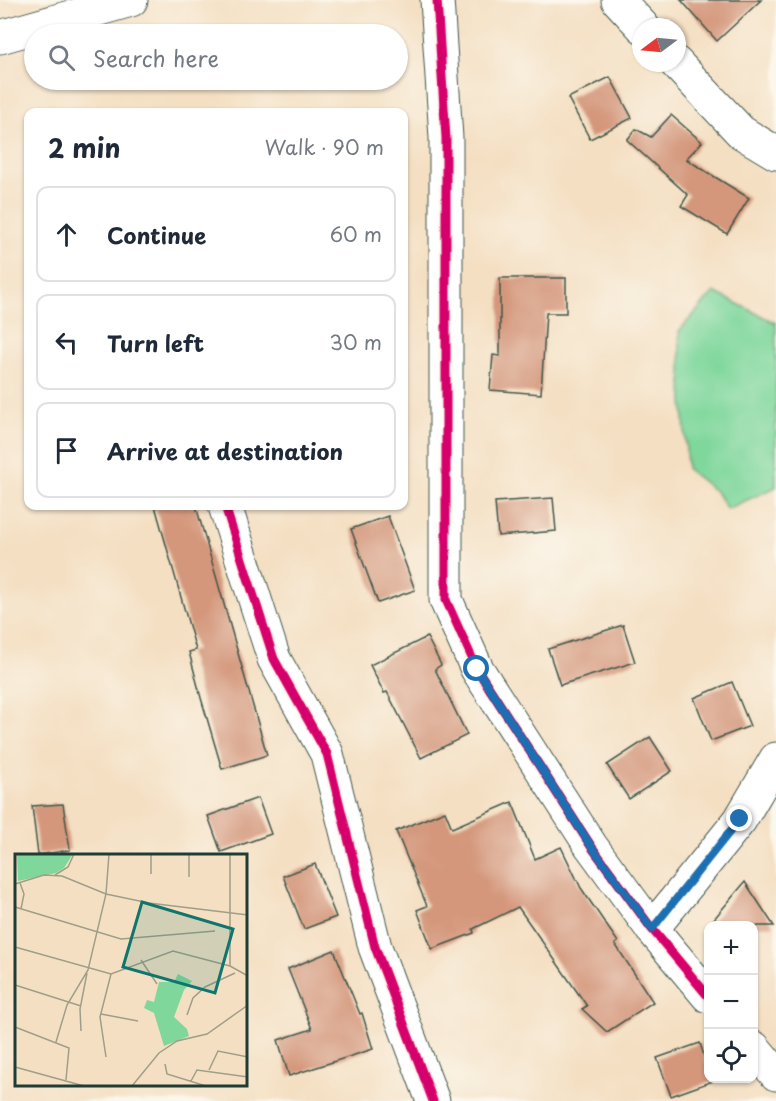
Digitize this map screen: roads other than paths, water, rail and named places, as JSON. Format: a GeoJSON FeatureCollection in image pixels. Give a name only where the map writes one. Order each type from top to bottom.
{"type":"FeatureCollection","features":[{"type":"Feature","properties":{"kind":"street"},"geometry":{"type":"LineString","coordinates":[[46,24],[131,0]]}},
{"type":"Feature","properties":{"kind":"street"},"geometry":{"type":"LineString","coordinates":[[437,0],[446,138],[446,600],[477,669],[591,846],[652,929],[704,991]]}},
{"type":"Feature","properties":{"kind":"street"},"geometry":{"type":"LineString","coordinates":[[618,0],[635,18]]}},
{"type":"Feature","properties":{"kind":"street"},"geometry":{"type":"LineString","coordinates":[[0,37],[24,30]]}},
{"type":"Feature","properties":{"kind":"street"},"geometry":{"type":"LineString","coordinates":[[684,72],[741,132],[776,153]]}},
{"type":"Feature","properties":{"kind":"street"},"geometry":{"type":"LineString","coordinates":[[226,510],[274,659],[327,754],[375,947],[433,1101]]}},
{"type":"Feature","properties":{"kind":"street"},"geometry":{"type":"LineString","coordinates":[[652,929],[740,819],[776,759]]}},
{"type":"Feature","properties":{"kind":"street"},"geometry":{"type":"LineString","coordinates":[[758,1054],[776,1074]]}}]}
